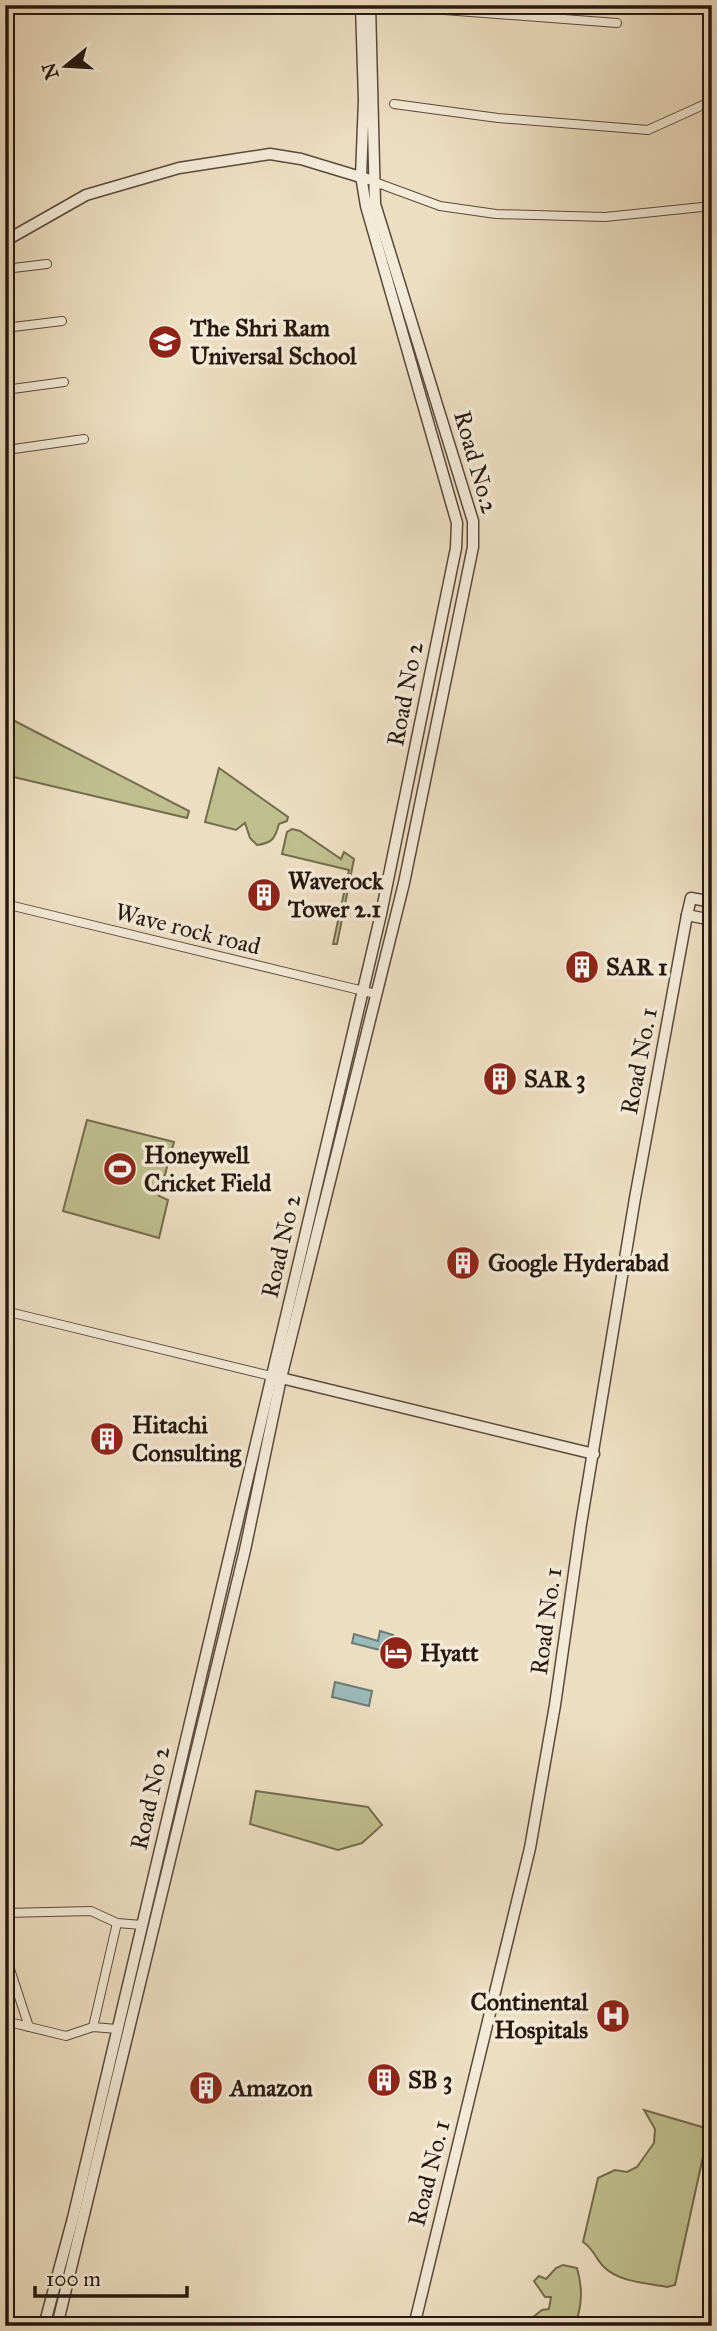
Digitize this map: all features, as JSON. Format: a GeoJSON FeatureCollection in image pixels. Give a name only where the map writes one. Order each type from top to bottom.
{"type":"FeatureCollection","features":[{"type":"Feature","properties":{"kind":"street"},"geometry":{"type":"LineString","coordinates":[[361,5],[367,179]]}},
{"type":"Feature","properties":{"kind":"street"},"geometry":{"type":"LineString","coordinates":[[367,179],[370,5]]}},
{"type":"Feature","properties":{"kind":"street"},"geometry":{"type":"LineString","coordinates":[[378,5],[617,23]]}},
{"type":"Feature","properties":{"kind":"street"},"geometry":{"type":"LineString","coordinates":[[394,104],[498,118],[648,130],[712,101]]}},
{"type":"Feature","properties":{"kind":"street"},"geometry":{"type":"LineString","coordinates":[[5,241],[86,195],[179,168],[270,154],[301,159],[440,205],[496,214],[604,217],[712,206]]}},
{"type":"Feature","properties":{"kind":"street","name":"Road No.2"},"geometry":{"type":"LineString","coordinates":[[367,179],[473,521],[473,547],[404,883]]}},
{"type":"Feature","properties":{"kind":"street","name":"Road No 2"},"geometry":{"type":"LineString","coordinates":[[57,2326],[245,1550],[276,1377],[394,859],[456,548],[457,523],[366,206],[367,179]]}},
{"type":"Feature","properties":{"kind":"street"},"geometry":{"type":"LineString","coordinates":[[5,269],[47,264]]}},
{"type":"Feature","properties":{"kind":"street"},"geometry":{"type":"LineString","coordinates":[[5,328],[62,321]]}},
{"type":"Feature","properties":{"kind":"street"},"geometry":{"type":"LineString","coordinates":[[5,390],[64,382]]}},
{"type":"Feature","properties":{"kind":"street"},"geometry":{"type":"LineString","coordinates":[[5,423],[7,450],[84,439]]}},
{"type":"Feature","properties":{"kind":"street","name":"Road No 2"},"geometry":{"type":"LineString","coordinates":[[44,2326],[73,2218],[276,1377],[404,883]]}},
{"type":"Feature","properties":{"kind":"street","name":"Road No. 1"},"geometry":{"type":"LineString","coordinates":[[414,2326],[526,1867],[554,1712],[635,1198],[687,915],[691,898],[712,902]]}},
{"type":"Feature","properties":{"kind":"street","name":"Wave rock road"},"geometry":{"type":"LineString","coordinates":[[5,904],[376,994]]}},
{"type":"Feature","properties":{"kind":"street"},"geometry":{"type":"LineString","coordinates":[[687,915],[712,920]]}},
{"type":"Feature","properties":{"kind":"street"},"geometry":{"type":"LineString","coordinates":[[5,1311],[594,1454]]}},
{"type":"Feature","properties":{"kind":"street"},"geometry":{"type":"LineString","coordinates":[[5,1913],[92,1911],[117,1923],[142,1925]]}},
{"type":"Feature","properties":{"kind":"street"},"geometry":{"type":"LineString","coordinates":[[93,2027],[117,1923]]}},
{"type":"Feature","properties":{"kind":"street"},"geometry":{"type":"LineString","coordinates":[[5,1954],[29,2027]]}},
{"type":"Feature","properties":{"kind":"street"},"geometry":{"type":"LineString","coordinates":[[5,2021],[66,2036],[93,2027],[117,2029]]}},
{"type":"Feature","properties":{"kind":"green space"},"geometry":{"type":"Polygon","coordinates":[[[5,716],[189,811],[187,818],[5,775],[5,716]]]}},
{"type":"Feature","properties":{"kind":"green space"},"geometry":{"type":"Polygon","coordinates":[[[219,768],[288,817],[287,821],[279,824],[270,841],[257,845],[250,838],[245,823],[236,830],[205,822],[219,768]]]}},
{"type":"Feature","properties":{"kind":"green space"},"geometry":{"type":"Polygon","coordinates":[[[292,829],[300,831],[341,859],[344,852],[354,859],[337,944],[333,944],[349,870],[282,854],[287,832],[292,829]]]}},
{"type":"Feature","properties":{"kind":"green space","name":"Honeywell Cricket Field"},"geometry":{"type":"Polygon","coordinates":[[[87,1120],[174,1142],[159,1196],[168,1200],[159,1238],[63,1211],[87,1120]]]}},
{"type":"Feature","properties":{"kind":"green space"},"geometry":{"type":"Polygon","coordinates":[[[256,1791],[368,1807],[382,1825],[362,1843],[338,1850],[250,1824],[256,1791]]]}},
{"type":"Feature","properties":{"kind":"green space"},"geometry":{"type":"Polygon","coordinates":[[[644,2110],[709,2129],[675,2285],[667,2287],[617,2276],[604,2267],[583,2242],[598,2178],[615,2170],[627,2172],[637,2167],[654,2143],[655,2129],[644,2110]]]}},
{"type":"Feature","properties":{"kind":"green space"},"geometry":{"type":"Polygon","coordinates":[[[563,2265],[577,2268],[579,2276],[581,2297],[575,2326],[537,2326],[533,2317],[542,2310],[549,2309],[551,2297],[545,2297],[534,2281],[539,2276],[546,2279],[556,2268],[563,2265]]]}},
{"type":"Feature","properties":{"kind":"water"},"geometry":{"type":"Polygon","coordinates":[[[380,1631],[393,1635],[388,1652],[352,1643],[354,1634],[378,1641],[380,1631]]]}},
{"type":"Feature","properties":{"kind":"water"},"geometry":{"type":"Polygon","coordinates":[[[335,1682],[372,1691],[369,1706],[332,1697],[335,1682]]]}},
{"type":"Feature","properties":{"kind":"place","name":"The Shri Ram Universal School"},"geometry":{"type":"Point","coordinates":[165,342]}},
{"type":"Feature","properties":{"kind":"place","name":"Waverock Tower 2.1"},"geometry":{"type":"Point","coordinates":[264,895]}},
{"type":"Feature","properties":{"kind":"place","name":"SAR 1"},"geometry":{"type":"Point","coordinates":[582,967]}},
{"type":"Feature","properties":{"kind":"place","name":"SAR 3"},"geometry":{"type":"Point","coordinates":[500,1079]}},
{"type":"Feature","properties":{"kind":"place","name":"Honeywell Cricket Field"},"geometry":{"type":"Point","coordinates":[120,1169]}},
{"type":"Feature","properties":{"kind":"place","name":"Google Hyderabad"},"geometry":{"type":"Point","coordinates":[463,1263]}},
{"type":"Feature","properties":{"kind":"place","name":"Hitachi Consulting"},"geometry":{"type":"Point","coordinates":[107,1439]}},
{"type":"Feature","properties":{"kind":"place","name":"Hyatt"},"geometry":{"type":"Point","coordinates":[396,1653]}},
{"type":"Feature","properties":{"kind":"place","name":"Continental Hospitals"},"geometry":{"type":"Point","coordinates":[613,2016]}},
{"type":"Feature","properties":{"kind":"place","name":"SB 3"},"geometry":{"type":"Point","coordinates":[384,2080]}},
{"type":"Feature","properties":{"kind":"place","name":"Amazon"},"geometry":{"type":"Point","coordinates":[206,2088]}}]}
